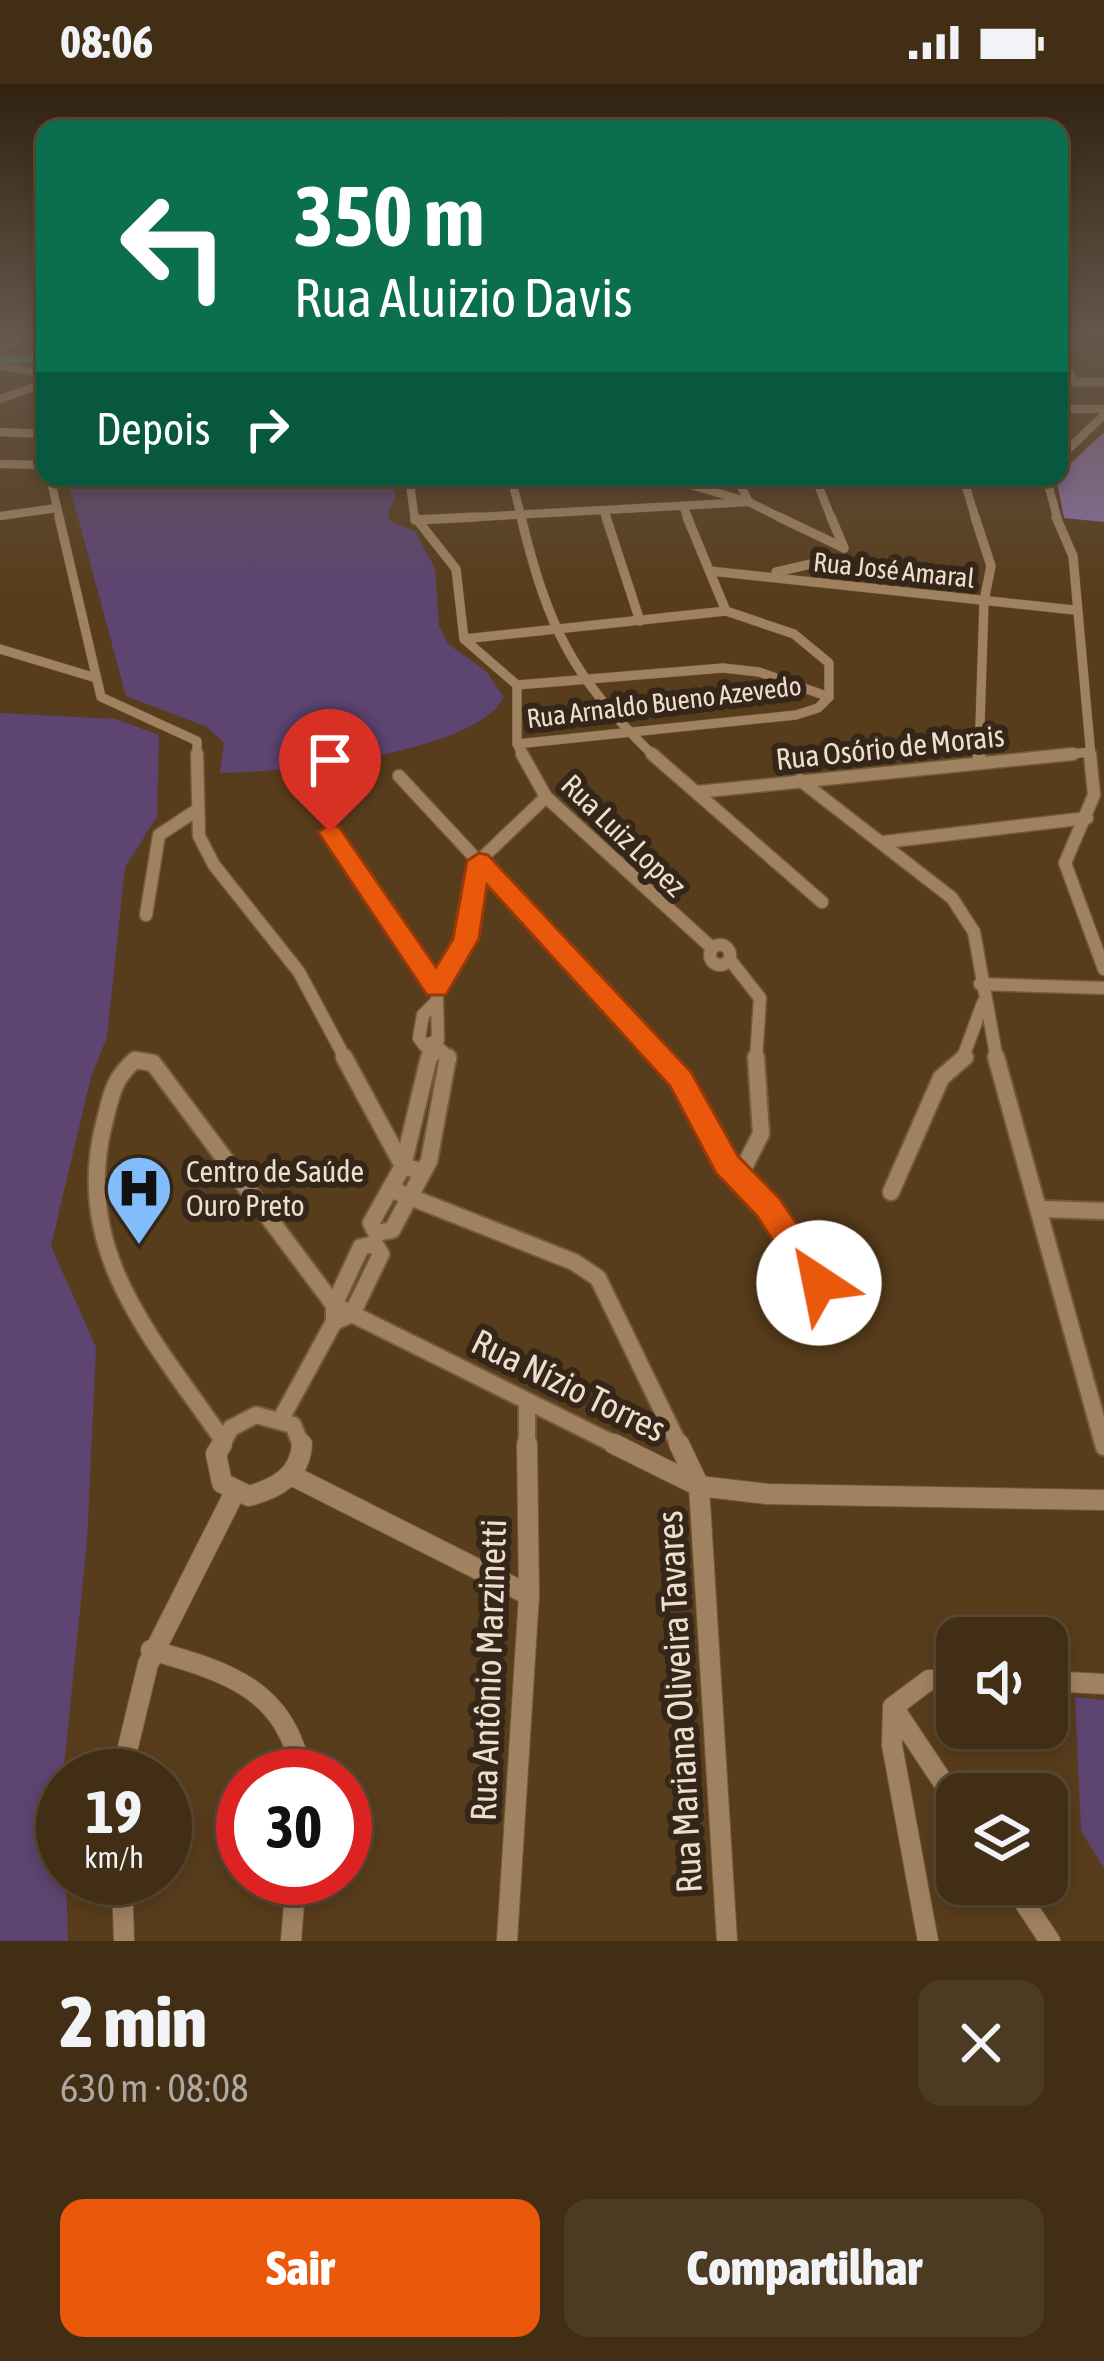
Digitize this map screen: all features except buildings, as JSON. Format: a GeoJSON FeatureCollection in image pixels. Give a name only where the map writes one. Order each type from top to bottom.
{"type":"FeatureCollection","features":[{"type":"Feature","properties":{"kind":"street"},"geometry":{"type":"LineString","coordinates":[[1068,449],[1097,420]]}},
{"type":"Feature","properties":{"kind":"street"},"geometry":{"type":"LineString","coordinates":[[0,432],[36,434]]}},
{"type":"Feature","properties":{"kind":"street"},"geometry":{"type":"LineString","coordinates":[[0,464],[36,465]]}},
{"type":"Feature","properties":{"kind":"street"},"geometry":{"type":"LineString","coordinates":[[52,486],[104,702],[177,727],[194,738],[201,751],[199,836],[214,865],[299,972],[403,1166],[423,1172]]}},
{"type":"Feature","properties":{"kind":"street"},"geometry":{"type":"LineString","coordinates":[[410,486],[416,520],[456,569],[464,639],[517,685],[737,669],[829,697]]}},
{"type":"Feature","properties":{"kind":"street"},"geometry":{"type":"LineString","coordinates":[[514,486],[554,631],[587,679],[629,731],[822,902]]}},
{"type":"Feature","properties":{"kind":"street"},"geometry":{"type":"LineString","coordinates":[[695,486],[749,502],[844,548],[819,486]]}},
{"type":"Feature","properties":{"kind":"street"},"geometry":{"type":"LineString","coordinates":[[741,486],[749,502]]}},
{"type":"Feature","properties":{"kind":"street"},"geometry":{"type":"LineString","coordinates":[[966,486],[991,566],[984,601],[980,761]]}},
{"type":"Feature","properties":{"kind":"street"},"geometry":{"type":"LineString","coordinates":[[1046,486],[1073,556],[1074,610],[1094,795],[1065,863],[1066,873],[1104,969]]}},
{"type":"Feature","properties":{"kind":"street"},"geometry":{"type":"LineString","coordinates":[[416,520],[749,502]]}},
{"type":"Feature","properties":{"kind":"street"},"geometry":{"type":"LineString","coordinates":[[683,506],[726,611]]}},
{"type":"Feature","properties":{"kind":"street"},"geometry":{"type":"LineString","coordinates":[[0,516],[57,508]]}},
{"type":"Feature","properties":{"kind":"street"},"geometry":{"type":"LineString","coordinates":[[604,511],[640,622]]}},
{"type":"Feature","properties":{"kind":"street"},"geometry":{"type":"LineString","coordinates":[[762,576],[824,561]]}},
{"type":"Feature","properties":{"kind":"street","name":"Rua José Amaral"},"geometry":{"type":"LineString","coordinates":[[710,571],[1074,610]]}},
{"type":"Feature","properties":{"kind":"street","name":"Rua Arnaldo Bueno Azevedo"},"geometry":{"type":"LineString","coordinates":[[464,639],[726,611],[772,624],[818,648],[831,672],[829,697],[818,708],[796,715],[517,744]]}},
{"type":"Feature","properties":{"kind":"street"},"geometry":{"type":"LineString","coordinates":[[0,649],[96,678]]}},
{"type":"Feature","properties":{"kind":"street"},"geometry":{"type":"LineString","coordinates":[[517,685],[517,744]]}},
{"type":"Feature","properties":{"kind":"street","name":"Rua Luiz Lopez"},"geometry":{"type":"LineString","coordinates":[[517,744],[546,797],[712,948],[708,957],[750,976],[764,1006],[756,1069],[766,1120],[760,1148],[740,1175]]}},
{"type":"Feature","properties":{"kind":"street","name":"Rua Osório de Morais"},"geometry":{"type":"LineString","coordinates":[[697,792],[1089,752]]}},
{"type":"Feature","properties":{"kind":"street"},"geometry":{"type":"LineString","coordinates":[[399,776],[681,1079],[727,1164],[819,1283]]}},
{"type":"Feature","properties":{"kind":"street"},"geometry":{"type":"LineString","coordinates":[[800,780],[884,842],[962,910],[974,932],[983,1004],[1104,1448]]}},
{"type":"Feature","properties":{"kind":"street"},"geometry":{"type":"LineString","coordinates":[[330,832],[437,995],[466,939],[479,861],[546,797]]}},
{"type":"Feature","properties":{"kind":"street"},"geometry":{"type":"LineString","coordinates":[[146,915],[159,835],[169,824],[197,810]]}},
{"type":"Feature","properties":{"kind":"street"},"geometry":{"type":"LineString","coordinates":[[884,842],[1087,818]]}},
{"type":"Feature","properties":{"kind":"street"},"geometry":{"type":"LineString","coordinates":[[710,973],[727,962]]}},
{"type":"Feature","properties":{"kind":"street"},"geometry":{"type":"LineString","coordinates":[[980,984],[1104,988]]}},
{"type":"Feature","properties":{"kind":"street"},"geometry":{"type":"LineString","coordinates":[[891,1192],[941,1078],[968,1054],[975,1015],[983,1004]]}},
{"type":"Feature","properties":{"kind":"street"},"geometry":{"type":"LineString","coordinates":[[441,1050],[450,1059],[423,1172],[392,1230],[376,1232],[371,1223],[403,1166],[427,1058],[441,1050]]}},
{"type":"Feature","properties":{"kind":"street","name":"Rua Nízio Torres"},"geometry":{"type":"LineString","coordinates":[[222,1439],[124,1298],[97,1224],[95,1154],[115,1078],[134,1060],[153,1064],[340,1314],[699,1486],[767,1494],[1104,1500]]}},
{"type":"Feature","properties":{"kind":"street","name":"Rua Mariana Oliveira Tavares"},"geometry":{"type":"LineString","coordinates":[[390,1189],[574,1262],[598,1278],[699,1486],[727,1941]]}},
{"type":"Feature","properties":{"kind":"street"},"geometry":{"type":"LineString","coordinates":[[1042,1210],[1104,1211]]}},
{"type":"Feature","properties":{"kind":"street"},"geometry":{"type":"LineString","coordinates":[[282,1417],[340,1314]]}},
{"type":"Feature","properties":{"kind":"street","name":"Rua Antônio Marzinetti"},"geometry":{"type":"LineString","coordinates":[[507,1941],[530,1595],[527,1401]]}},
{"type":"Feature","properties":{"kind":"street"},"geometry":{"type":"LineString","coordinates":[[256,1415],[282,1417],[301,1436],[301,1463],[293,1476],[265,1494],[235,1492],[216,1469],[222,1439],[256,1415]]}},
{"type":"Feature","properties":{"kind":"street"},"geometry":{"type":"LineString","coordinates":[[293,1476],[530,1595]]}},
{"type":"Feature","properties":{"kind":"street"},"geometry":{"type":"LineString","coordinates":[[125,1749],[130,1707],[151,1650],[235,1492]]}},
{"type":"Feature","properties":{"kind":"street"},"geometry":{"type":"LineString","coordinates":[[151,1650],[194,1662],[268,1696],[301,1749]]}},
{"type":"Feature","properties":{"kind":"street"},"geometry":{"type":"LineString","coordinates":[[892,1707],[936,1680]]}},
{"type":"Feature","properties":{"kind":"street"},"geometry":{"type":"LineString","coordinates":[[1068,1683],[1104,1684]]}},
{"type":"Feature","properties":{"kind":"street"},"geometry":{"type":"LineString","coordinates":[[892,1707],[937,1773]]}},
{"type":"Feature","properties":{"kind":"street"},"geometry":{"type":"LineString","coordinates":[[892,1707],[892,1745],[928,1941]]}},
{"type":"Feature","properties":{"kind":"street"},"geometry":{"type":"LineString","coordinates":[[123,1905],[124,1941]]}},
{"type":"Feature","properties":{"kind":"street"},"geometry":{"type":"LineString","coordinates":[[291,1941],[294,1905]]}},
{"type":"Feature","properties":{"kind":"street"},"geometry":{"type":"LineString","coordinates":[[1026,1905],[1050,1941]]}},
{"type":"Feature","properties":{"kind":"shaded area"},"geometry":{"type":"Polygon","coordinates":[[[1104,432],[1104,522],[1064,518],[1058,486],[1068,486],[1068,466],[1104,432]]]}},
{"type":"Feature","properties":{"kind":"shaded area"},"geometry":{"type":"Polygon","coordinates":[[[69,486],[393,486],[396,497],[388,512],[391,522],[415,531],[435,568],[439,626],[448,644],[486,671],[504,697],[486,717],[417,746],[329,764],[220,773],[224,743],[207,727],[126,696],[69,486]]]}},
{"type":"Feature","properties":{"kind":"shaded area"},"geometry":{"type":"Polygon","coordinates":[[[0,713],[116,719],[159,735],[157,817],[125,867],[107,1037],[91,1077],[51,1246],[96,1347],[87,1542],[66,1749],[36,1749],[36,1905],[67,1905],[68,1941],[0,1941],[0,713]]]}},
{"type":"Feature","properties":{"kind":"shaded area"},"geometry":{"type":"Polygon","coordinates":[[[1075,1697],[1104,1700],[1104,1868],[1081,1831],[1075,1697]]]}},
{"type":"Feature","properties":{"kind":"place","name":"Centro de Saúde Ouro Preto"},"geometry":{"type":"Point","coordinates":[139,1247]}},
{"type":"Feature","properties":{"kind":"route"},"geometry":{"type":"LineString","coordinates":[[330,832],[436,988],[466,939],[479,861],[681,1079],[727,1164],[768,1207],[819,1283]]}}]}
